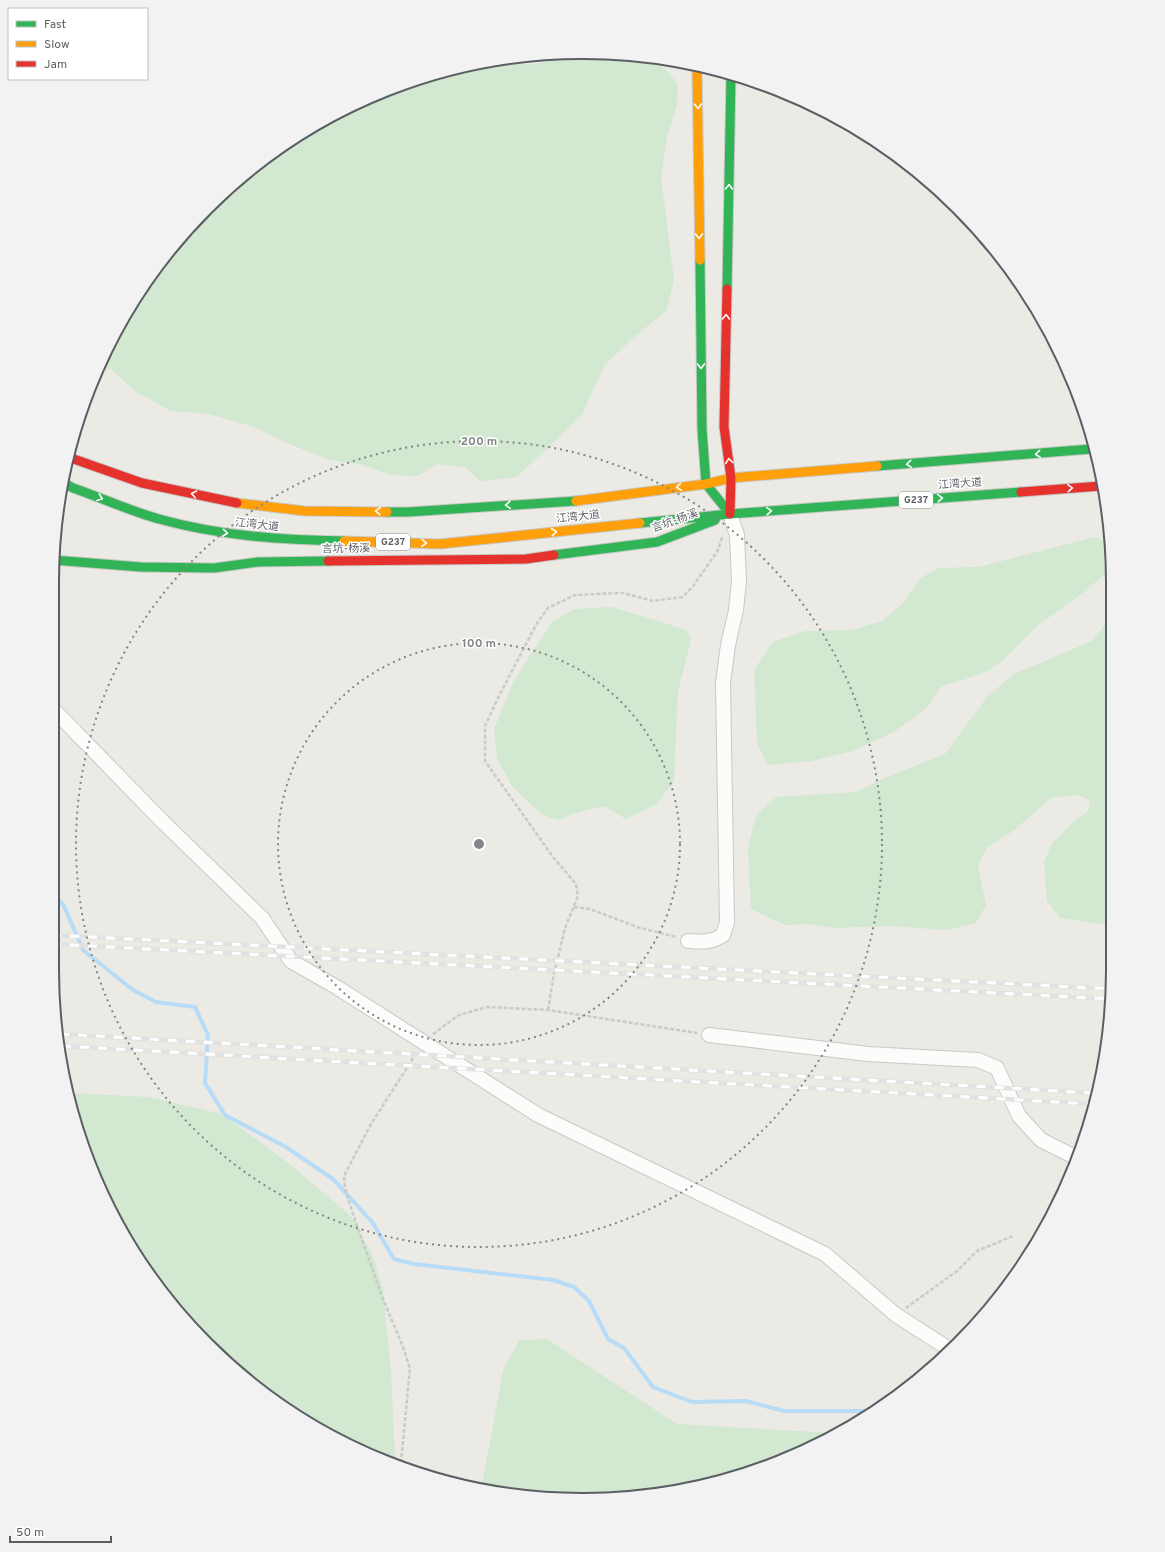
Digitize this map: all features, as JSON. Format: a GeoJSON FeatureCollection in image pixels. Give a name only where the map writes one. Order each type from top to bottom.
{"type":"FeatureCollection","features":[{"type":"Feature","properties":{"kind":"main road"},"geometry":{"type":"LineString","coordinates":[[697,72],[702,430],[706,484],[730,514]]}},
{"type":"Feature","properties":{"kind":"main road"},"geometry":{"type":"LineString","coordinates":[[730,514],[731,478],[724,427],[732,81]]}},
{"type":"Feature","properties":{"kind":"main road","name":"江湾大道"},"geometry":{"type":"LineString","coordinates":[[74,459],[142,483],[230,502],[304,511],[408,512],[586,500],[706,484],[731,478],[1089,449]]}},
{"type":"Feature","properties":{"kind":"main road","name":"江湾大道"},"geometry":{"type":"LineString","coordinates":[[68,485],[159,519],[220,533],[287,540],[440,544],[730,514],[1097,486]]}},
{"type":"Feature","properties":{"kind":"main road","name":"言坑-杨溪"},"geometry":{"type":"LineString","coordinates":[[60,561],[141,567],[214,568],[258,562],[526,559],[657,542],[730,514]]}},
{"type":"Feature","properties":{"kind":"street"},"geometry":{"type":"LineString","coordinates":[[688,941],[703,943],[717,939],[723,935],[727,922],[723,683],[728,645],[736,610],[739,581],[737,535],[730,514]]}},
{"type":"Feature","properties":{"kind":"street"},"geometry":{"type":"LineString","coordinates":[[59,715],[163,822],[262,918],[291,961],[338,988],[538,1115],[825,1254],[896,1315],[946,1347]]}},
{"type":"Feature","properties":{"kind":"street"},"geometry":{"type":"LineString","coordinates":[[709,1035],[868,1054],[978,1060],[997,1068],[1019,1116],[1041,1140],[1072,1155]]}},
{"type":"Feature","properties":{"kind":"path"},"geometry":{"type":"LineString","coordinates":[[548,1010],[554,974],[565,928],[578,896],[576,884],[553,857],[515,806],[485,761],[485,726],[537,623],[548,608],[575,595],[623,593],[653,601],[684,597],[718,552],[730,514]]}},
{"type":"Feature","properties":{"kind":"path"},"geometry":{"type":"LineString","coordinates":[[574,907],[590,908],[637,927],[688,941]]}},
{"type":"Feature","properties":{"kind":"path"},"geometry":{"type":"LineString","coordinates":[[401,1460],[410,1368],[383,1299],[352,1210],[345,1189],[344,1176],[367,1130],[423,1042],[459,1015],[487,1007],[548,1010],[709,1035]]}},
{"type":"Feature","properties":{"kind":"path"},"geometry":{"type":"LineString","coordinates":[[896,1315],[957,1271],[977,1251],[1012,1236]]}},
{"type":"Feature","properties":{"kind":"green space"},"geometry":{"type":"Polygon","coordinates":[[[582,59],[651,63],[657,64],[665,69],[678,84],[677,105],[667,137],[661,177],[674,279],[667,310],[633,338],[604,366],[581,416],[517,477],[480,481],[465,467],[436,464],[418,476],[391,475],[359,464],[329,460],[287,443],[254,427],[209,414],[171,411],[136,392],[111,369],[104,370],[129,321],[167,264],[212,212],[264,167],[321,129],[382,99],[414,87],[480,69],[521,62],[529,65],[554,60],[582,59]]]}},
{"type":"Feature","properties":{"kind":"green space"},"geometry":{"type":"Polygon","coordinates":[[[1094,537],[1104,541],[1106,574],[1080,595],[1037,626],[1004,659],[988,671],[942,686],[925,709],[894,732],[852,751],[811,761],[767,765],[757,742],[754,670],[773,642],[805,631],[852,630],[882,621],[901,605],[921,578],[938,568],[979,567],[1094,537]]]}},
{"type":"Feature","properties":{"kind":"green space"},"geometry":{"type":"Polygon","coordinates":[[[611,607],[688,631],[691,640],[678,691],[674,781],[657,804],[626,819],[604,806],[575,813],[558,820],[541,814],[512,786],[497,758],[494,729],[514,680],[553,621],[575,609],[611,607]]]}},
{"type":"Feature","properties":{"kind":"green space"},"geometry":{"type":"Polygon","coordinates":[[[1106,623],[1106,923],[1102,924],[1060,918],[1047,901],[1044,862],[1051,845],[1071,824],[1088,811],[1090,800],[1079,795],[1051,798],[1013,831],[986,848],[978,867],[986,905],[976,923],[946,930],[891,926],[834,928],[808,924],[785,925],[751,909],[748,847],[756,816],[776,797],[856,792],[885,778],[945,754],[987,697],[1014,674],[1092,641],[1106,623]]]}},
{"type":"Feature","properties":{"kind":"green space"},"geometry":{"type":"Polygon","coordinates":[[[74,1093],[149,1097],[222,1114],[292,1166],[352,1217],[373,1257],[383,1291],[391,1372],[395,1458],[351,1439],[321,1423],[264,1385],[237,1363],[212,1340],[189,1315],[147,1260],[129,1231],[99,1170],[87,1138],[74,1093]]]}},
{"type":"Feature","properties":{"kind":"green space"},"geometry":{"type":"Polygon","coordinates":[[[547,1339],[677,1424],[826,1433],[783,1453],[751,1465],[685,1483],[651,1489],[617,1492],[548,1492],[514,1489],[482,1483],[503,1371],[519,1340],[547,1339]]]}},
{"type":"Feature","properties":{"kind":"waterway"},"geometry":{"type":"LineString","coordinates":[[59,900],[64,906],[83,950],[133,990],[156,1002],[195,1007],[208,1035],[205,1083],[225,1115],[286,1147],[333,1179],[373,1223],[394,1259],[414,1264],[553,1280],[574,1287],[589,1301],[608,1339],[624,1348],[653,1387],[692,1402],[746,1401],[784,1411],[863,1411]]}},
{"type":"Feature","properties":{"kind":"railway"},"geometry":{"type":"LineString","coordinates":[[59,935],[1105,989]]}},
{"type":"Feature","properties":{"kind":"railway"},"geometry":{"type":"LineString","coordinates":[[59,944],[1105,999]]}},
{"type":"Feature","properties":{"kind":"railway"},"geometry":{"type":"LineString","coordinates":[[63,1034],[1091,1093]]}},
{"type":"Feature","properties":{"kind":"railway"},"geometry":{"type":"LineString","coordinates":[[64,1046],[1088,1104]]}},
{"type":"Feature","properties":{"kind":"traffic: fast"},"geometry":{"type":"LineString","coordinates":[[727,289],[731,81]]}},
{"type":"Feature","properties":{"kind":"traffic: fast"},"geometry":{"type":"LineString","coordinates":[[700,260],[702,429],[706,484],[730,514]]}},
{"type":"Feature","properties":{"kind":"traffic: fast"},"geometry":{"type":"LineString","coordinates":[[877,466],[1089,449]]}},
{"type":"Feature","properties":{"kind":"traffic: fast"},"geometry":{"type":"LineString","coordinates":[[68,485],[137,512],[182,525],[251,536],[298,540],[344,541]]}},
{"type":"Feature","properties":{"kind":"traffic: fast"},"geometry":{"type":"LineString","coordinates":[[640,523],[730,514],[1021,492]]}},
{"type":"Feature","properties":{"kind":"traffic: fast"},"geometry":{"type":"LineString","coordinates":[[387,512],[408,512],[576,501]]}},
{"type":"Feature","properties":{"kind":"traffic: fast"},"geometry":{"type":"LineString","coordinates":[[554,555],[657,542],[715,520]]}},
{"type":"Feature","properties":{"kind":"traffic: fast"},"geometry":{"type":"LineString","coordinates":[[60,561],[141,567],[214,568],[258,562],[328,561]]}},
{"type":"Feature","properties":{"kind":"traffic: slow"},"geometry":{"type":"LineString","coordinates":[[697,72],[700,260]]}},
{"type":"Feature","properties":{"kind":"traffic: slow"},"geometry":{"type":"LineString","coordinates":[[576,501],[706,484],[731,478],[877,466]]}},
{"type":"Feature","properties":{"kind":"traffic: slow"},"geometry":{"type":"LineString","coordinates":[[237,503],[305,511],[387,512]]}},
{"type":"Feature","properties":{"kind":"traffic: slow"},"geometry":{"type":"LineString","coordinates":[[344,541],[440,544],[640,523]]}},
{"type":"Feature","properties":{"kind":"traffic: jam"},"geometry":{"type":"LineString","coordinates":[[727,289],[724,427],[731,478],[730,514]]}},
{"type":"Feature","properties":{"kind":"traffic: jam"},"geometry":{"type":"LineString","coordinates":[[74,459],[142,483],[237,503]]}},
{"type":"Feature","properties":{"kind":"traffic: jam"},"geometry":{"type":"LineString","coordinates":[[1021,492],[1097,486]]}},
{"type":"Feature","properties":{"kind":"traffic: jam"},"geometry":{"type":"LineString","coordinates":[[328,561],[526,559],[554,555]]}}]}
